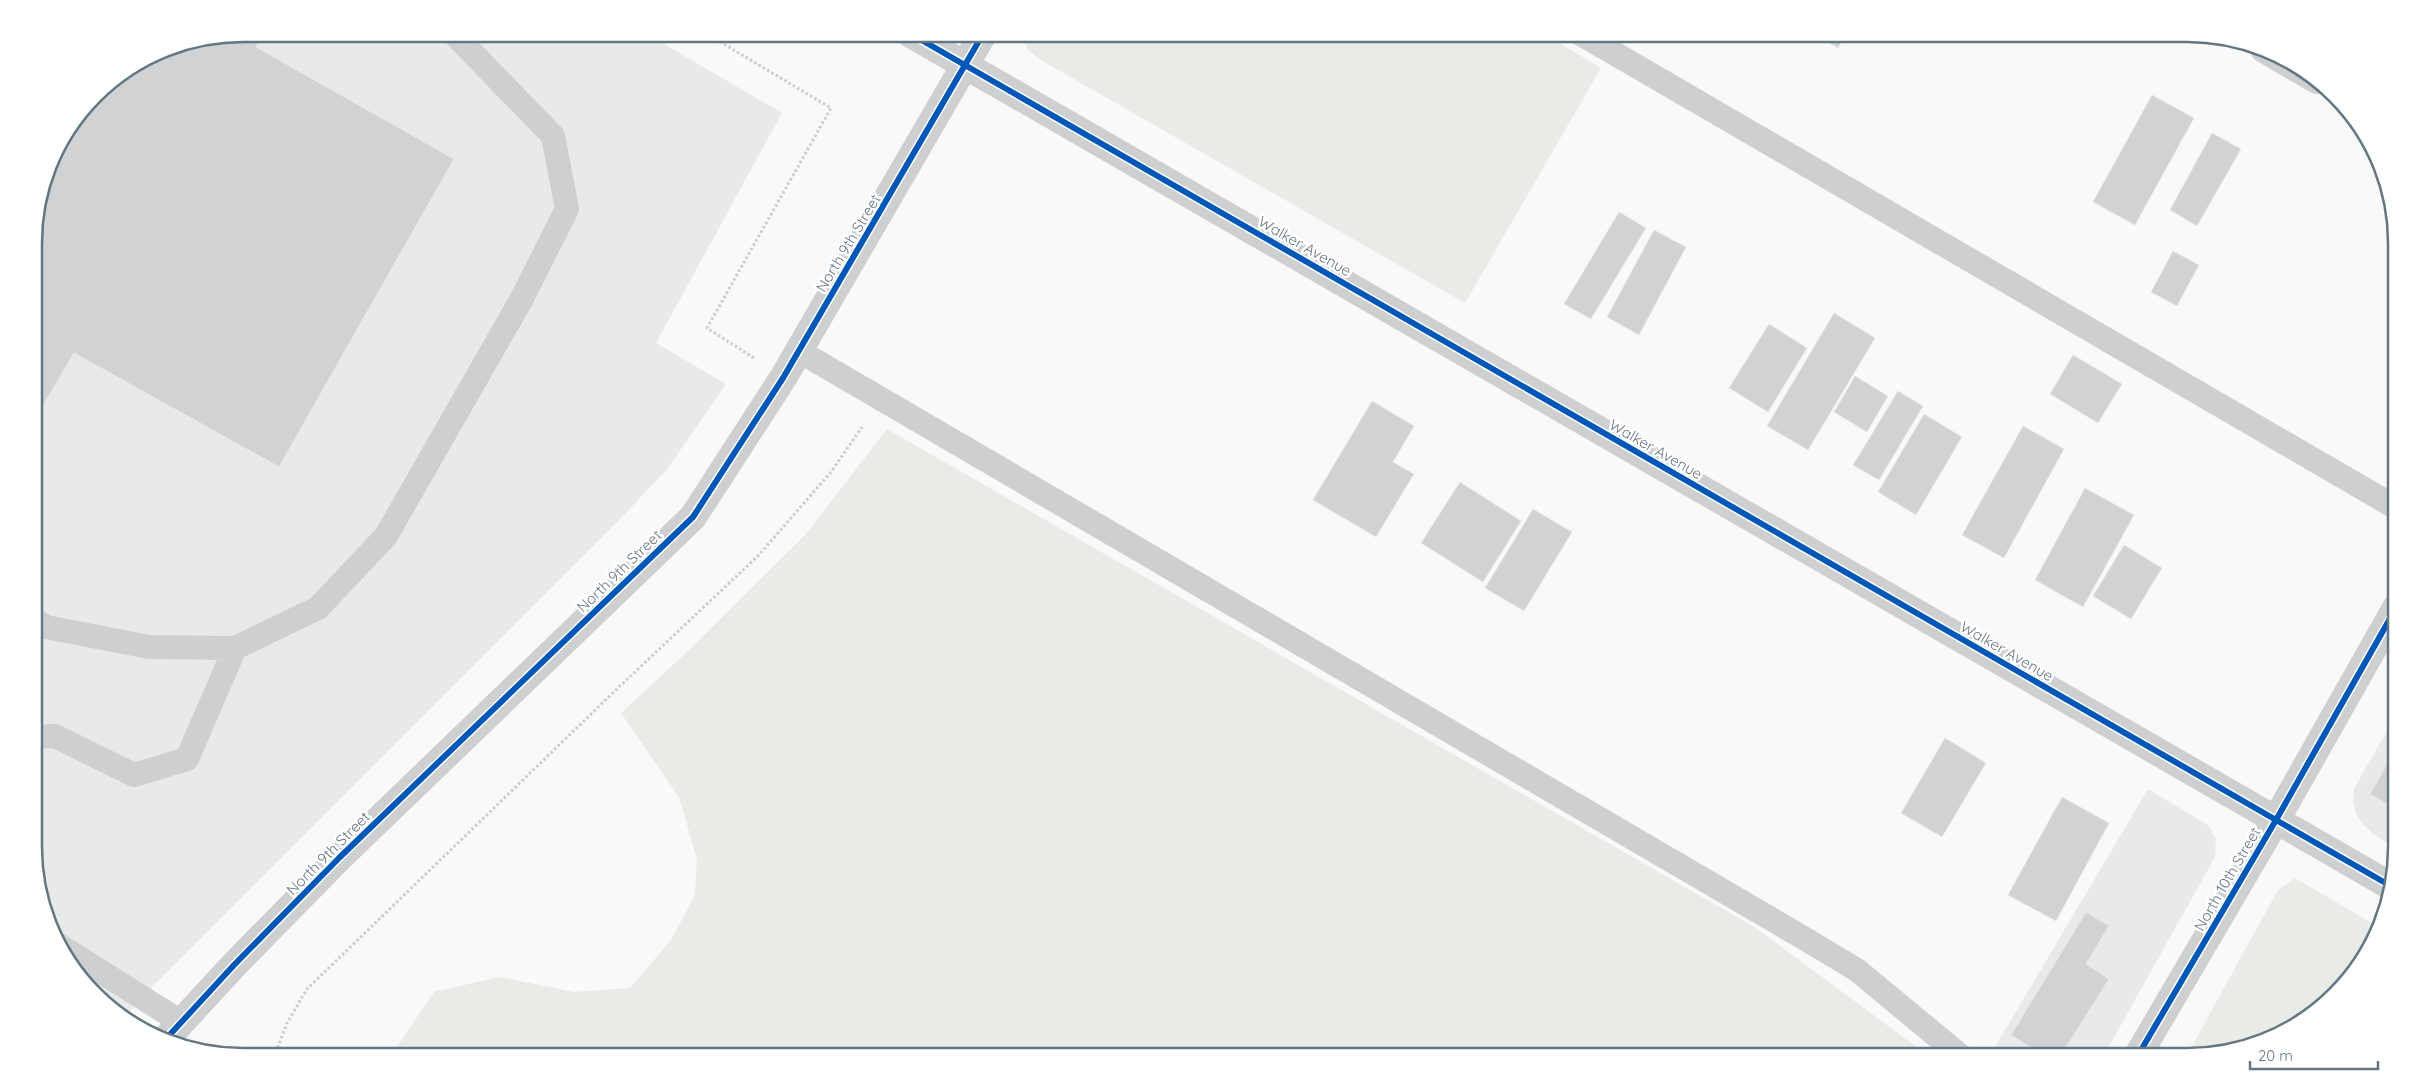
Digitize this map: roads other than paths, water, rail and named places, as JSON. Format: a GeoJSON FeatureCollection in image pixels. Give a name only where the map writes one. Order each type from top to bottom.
{"type":"FeatureCollection","features":[{"type":"Feature","properties":{"kind":"street","name":"Walker Avenue"},"geometry":{"type":"LineString","coordinates":[[925,42],[2385,883]]}},
{"type":"Feature","properties":{"kind":"street","name":"North 9th Street"},"geometry":{"type":"LineString","coordinates":[[172,1032],[234,965],[340,857],[693,517],[799,351],[978,42]]}},
{"type":"Feature","properties":{"kind":"street","name":"North 10th Street"},"geometry":{"type":"LineString","coordinates":[[2143,1048],[2388,622]]}},
{"type":"Feature","properties":{"kind":"lane"},"geometry":{"type":"LineString","coordinates":[[42,624],[46,627],[149,647],[235,648],[318,608],[386,536],[520,302],[567,208],[553,136],[462,42]]}},
{"type":"Feature","properties":{"kind":"lane"},"geometry":{"type":"LineString","coordinates":[[1595,42],[2388,503]]}},
{"type":"Feature","properties":{"kind":"lane"},"geometry":{"type":"LineString","coordinates":[[799,351],[1808,940],[1857,970],[1951,1048]]}},
{"type":"Feature","properties":{"kind":"lane"},"geometry":{"type":"LineString","coordinates":[[42,737],[56,736],[134,775],[187,759],[235,648]]}},
{"type":"Feature","properties":{"kind":"lane"},"geometry":{"type":"LineString","coordinates":[[75,958],[172,1032]]}}]}
